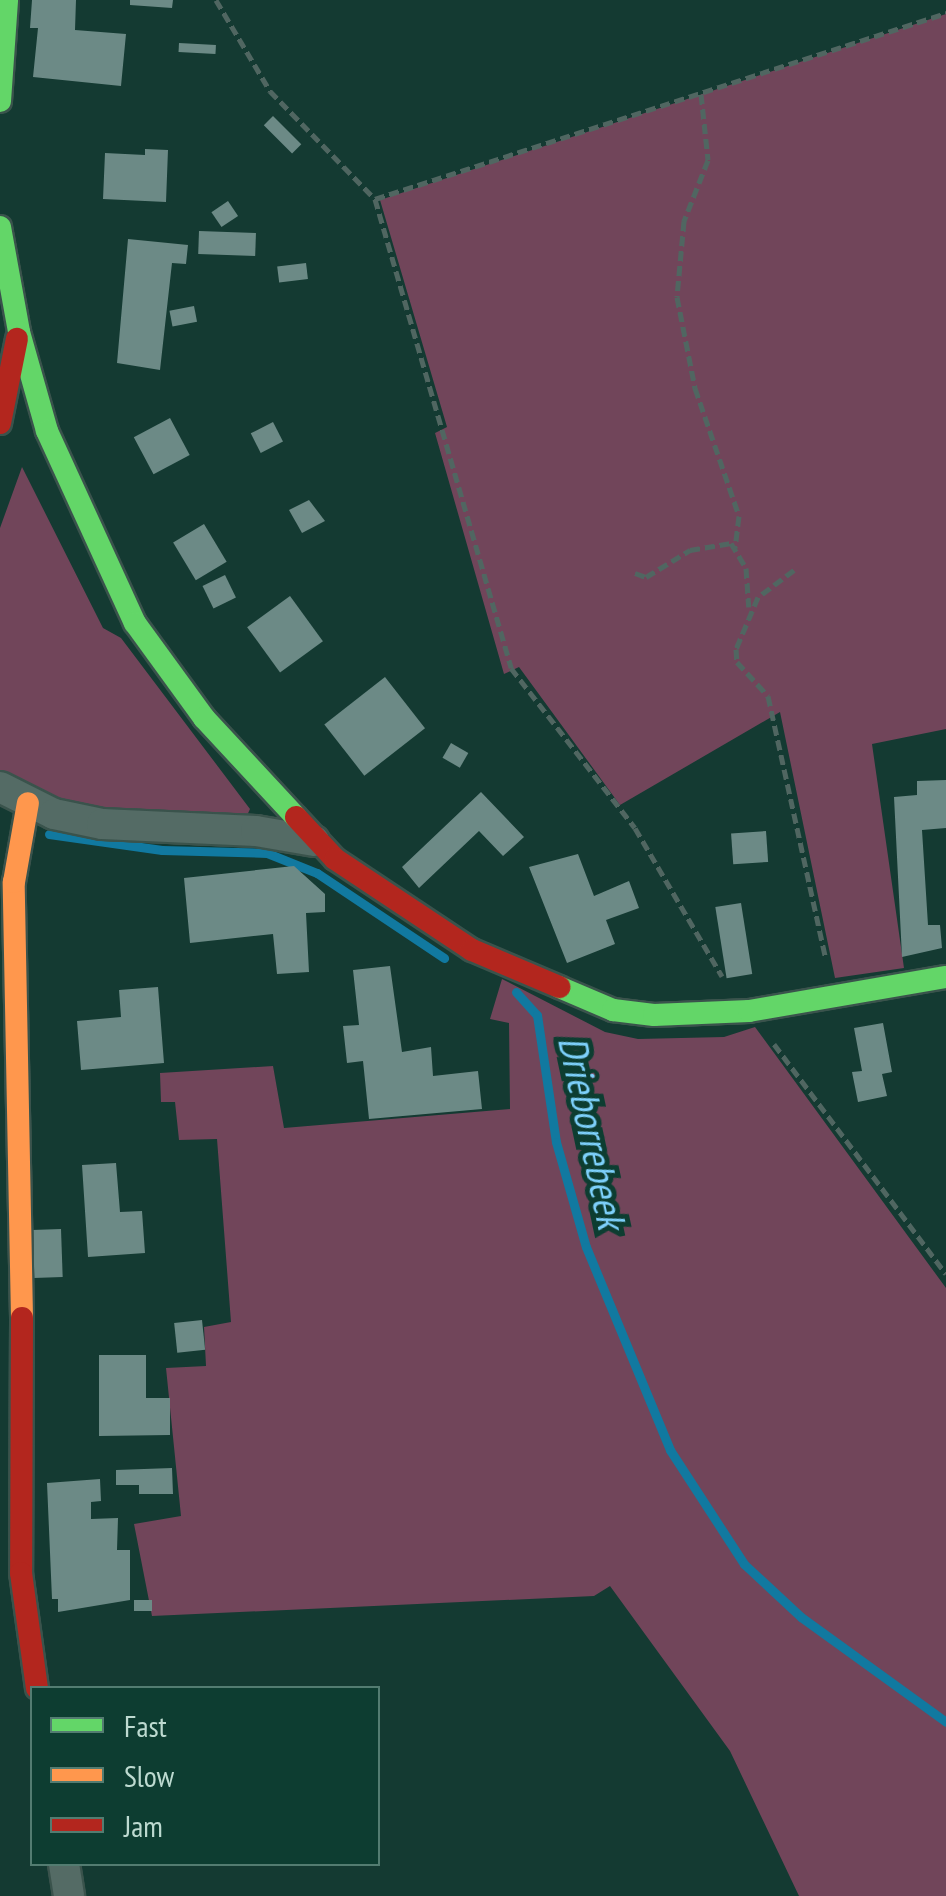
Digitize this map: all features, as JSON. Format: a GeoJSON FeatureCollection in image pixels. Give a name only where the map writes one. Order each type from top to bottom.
{"type":"FeatureCollection","features":[{"type":"Feature","properties":{"kind":"main road"},"geometry":{"type":"LineString","coordinates":[[0,100],[7,0]]}},
{"type":"Feature","properties":{"kind":"main road"},"geometry":{"type":"LineString","coordinates":[[0,227],[19,332],[46,431],[135,623],[204,718],[314,841],[413,916],[579,999],[654,1015],[750,1011],[946,977]]}},
{"type":"Feature","properties":{"kind":"main road"},"geometry":{"type":"LineString","coordinates":[[0,423],[19,332]]}},
{"type":"Feature","properties":{"kind":"main road"},"geometry":{"type":"LineString","coordinates":[[28,803],[14,882],[13,981],[24,1391],[21,1573],[38,1686]]}},
{"type":"Feature","properties":{"kind":"street"},"geometry":{"type":"LineString","coordinates":[[0,787],[28,803],[102,824],[314,841]]}},
{"type":"Feature","properties":{"kind":"street"},"geometry":{"type":"LineString","coordinates":[[64,1866],[69,1896]]}},
{"type":"Feature","properties":{"kind":"path"},"geometry":{"type":"LineString","coordinates":[[216,0],[270,91],[375,200],[511,668],[635,828],[726,983],[946,1274]]}},
{"type":"Feature","properties":{"kind":"path"},"geometry":{"type":"LineString","coordinates":[[375,200],[946,13]]}},
{"type":"Feature","properties":{"kind":"path"},"geometry":{"type":"LineString","coordinates":[[701,94],[708,160],[684,221],[677,297],[695,388],[739,516],[735,548],[746,568],[749,610],[737,662],[768,696],[808,858],[832,997]]}},
{"type":"Feature","properties":{"kind":"path"},"geometry":{"type":"LineString","coordinates":[[635,573],[646,577],[714,542],[735,548]]}},
{"type":"Feature","properties":{"kind":"path"},"geometry":{"type":"LineString","coordinates":[[749,610],[794,570]]}},
{"type":"Feature","properties":{"kind":"shaded area"},"geometry":{"type":"Polygon","coordinates":[[[946,14],[946,729],[872,744],[904,968],[835,978],[780,712],[620,805],[519,667],[504,674],[435,433],[447,427],[380,200],[946,14]]]}},
{"type":"Feature","properties":{"kind":"shaded area"},"geometry":{"type":"Polygon","coordinates":[[[22,467],[103,628],[121,638],[250,809],[244,822],[119,815],[53,799],[0,770],[0,528],[22,467]]]}},
{"type":"Feature","properties":{"kind":"shaded area"},"geometry":{"type":"Polygon","coordinates":[[[502,979],[605,1032],[638,1039],[724,1037],[755,1027],[946,1288],[946,1896],[799,1896],[730,1751],[610,1586],[594,1596],[152,1616],[134,1524],[181,1516],[166,1368],[206,1366],[204,1327],[231,1322],[217,1139],[179,1140],[175,1102],[161,1102],[160,1073],[273,1066],[284,1128],[510,1109],[509,1023],[490,1019],[502,979]]]}},
{"type":"Feature","properties":{"kind":"building"},"geometry":{"type":"Polygon","coordinates":[[[32,0],[76,0],[75,30],[126,34],[121,86],[33,77],[38,28],[30,28],[32,0]]]}},
{"type":"Feature","properties":{"kind":"building"},"geometry":{"type":"Polygon","coordinates":[[[130,0],[173,0],[172,8],[130,5],[130,0]]]}},
{"type":"Feature","properties":{"kind":"building"},"geometry":{"type":"Polygon","coordinates":[[[179,43],[216,45],[215,54],[179,52],[179,43]]]}},
{"type":"Feature","properties":{"kind":"building"},"geometry":{"type":"Polygon","coordinates":[[[273,116],[301,144],[292,153],[264,125],[273,116]]]}},
{"type":"Feature","properties":{"kind":"building"},"geometry":{"type":"Polygon","coordinates":[[[145,149],[168,150],[166,202],[103,199],[105,153],[145,155],[145,149]]]}},
{"type":"Feature","properties":{"kind":"building"},"geometry":{"type":"Polygon","coordinates":[[[228,201],[238,216],[221,227],[211,212],[228,201]]]}},
{"type":"Feature","properties":{"kind":"building"},"geometry":{"type":"Polygon","coordinates":[[[199,231],[256,233],[255,256],[198,254],[199,231]]]}},
{"type":"Feature","properties":{"kind":"building"},"geometry":{"type":"Polygon","coordinates":[[[128,239],[188,245],[186,264],[172,263],[160,370],[117,363],[128,239]]]}},
{"type":"Feature","properties":{"kind":"building"},"geometry":{"type":"Polygon","coordinates":[[[306,263],[308,279],[279,282],[277,267],[306,263]]]}},
{"type":"Feature","properties":{"kind":"building"},"geometry":{"type":"Polygon","coordinates":[[[194,306],[197,322],[173,326],[169,311],[194,306]]]}},
{"type":"Feature","properties":{"kind":"building"},"geometry":{"type":"Polygon","coordinates":[[[170,418],[190,455],[154,474],[134,437],[170,418]]]}},
{"type":"Feature","properties":{"kind":"building"},"geometry":{"type":"Polygon","coordinates":[[[273,422],[283,442],[261,453],[251,433],[273,422]]]}},
{"type":"Feature","properties":{"kind":"building"},"geometry":{"type":"Polygon","coordinates":[[[309,500],[325,521],[302,533],[289,510],[309,500]]]}},
{"type":"Feature","properties":{"kind":"building"},"geometry":{"type":"Polygon","coordinates":[[[204,524],[227,562],[196,580],[173,543],[204,524]]]}},
{"type":"Feature","properties":{"kind":"building"},"geometry":{"type":"Polygon","coordinates":[[[225,575],[236,597],[213,608],[203,586],[225,575]]]}},
{"type":"Feature","properties":{"kind":"building"},"geometry":{"type":"Polygon","coordinates":[[[290,596],[323,641],[280,672],[247,627],[290,596]]]}},
{"type":"Feature","properties":{"kind":"building"},"geometry":{"type":"Polygon","coordinates":[[[385,677],[425,728],[364,776],[324,724],[385,677]]]}},
{"type":"Feature","properties":{"kind":"building"},"geometry":{"type":"Polygon","coordinates":[[[451,743],[468,753],[460,768],[442,758],[451,743]]]}},
{"type":"Feature","properties":{"kind":"building"},"geometry":{"type":"Polygon","coordinates":[[[946,780],[946,828],[922,830],[928,925],[940,925],[942,948],[902,957],[894,797],[917,795],[917,781],[946,780]]]}},
{"type":"Feature","properties":{"kind":"building"},"geometry":{"type":"Polygon","coordinates":[[[481,792],[524,837],[503,856],[479,831],[419,888],[402,867],[481,792]]]}},
{"type":"Feature","properties":{"kind":"building"},"geometry":{"type":"Polygon","coordinates":[[[766,831],[768,862],[733,864],[731,833],[766,831]]]}},
{"type":"Feature","properties":{"kind":"building"},"geometry":{"type":"Polygon","coordinates":[[[578,854],[594,896],[629,881],[639,908],[606,920],[615,944],[567,963],[529,867],[578,854]]]}},
{"type":"Feature","properties":{"kind":"building"},"geometry":{"type":"Polygon","coordinates":[[[294,866],[325,894],[325,912],[306,913],[309,972],[277,974],[273,934],[190,943],[184,878],[294,866]]]}},
{"type":"Feature","properties":{"kind":"building"},"geometry":{"type":"Polygon","coordinates":[[[741,903],[752,974],[727,978],[715,907],[741,903]]]}},
{"type":"Feature","properties":{"kind":"building"},"geometry":{"type":"Polygon","coordinates":[[[390,966],[402,1052],[431,1047],[433,1076],[478,1071],[482,1109],[369,1119],[363,1061],[347,1063],[343,1026],[359,1025],[353,970],[390,966]]]}},
{"type":"Feature","properties":{"kind":"building"},"geometry":{"type":"Polygon","coordinates":[[[158,987],[164,1063],[81,1070],[77,1021],[121,1017],[119,990],[158,987]]]}},
{"type":"Feature","properties":{"kind":"building"},"geometry":{"type":"Polygon","coordinates":[[[883,1023],[892,1072],[882,1074],[887,1096],[858,1102],[852,1072],[862,1071],[854,1028],[883,1023]]]}},
{"type":"Feature","properties":{"kind":"building"},"geometry":{"type":"Polygon","coordinates":[[[116,1163],[120,1212],[142,1211],[145,1253],[88,1257],[82,1165],[116,1163]]]}},
{"type":"Feature","properties":{"kind":"building"},"geometry":{"type":"Polygon","coordinates":[[[61,1229],[63,1277],[34,1278],[32,1230],[61,1229]]]}},
{"type":"Feature","properties":{"kind":"building"},"geometry":{"type":"Polygon","coordinates":[[[202,1320],[205,1350],[177,1353],[174,1323],[202,1320]]]}},
{"type":"Feature","properties":{"kind":"building"},"geometry":{"type":"Polygon","coordinates":[[[99,1355],[146,1355],[146,1398],[170,1398],[170,1435],[99,1436],[99,1355]]]}},
{"type":"Feature","properties":{"kind":"building"},"geometry":{"type":"Polygon","coordinates":[[[172,1468],[173,1494],[139,1494],[139,1485],[116,1485],[116,1470],[172,1468]]]}},
{"type":"Feature","properties":{"kind":"building"},"geometry":{"type":"Polygon","coordinates":[[[100,1479],[101,1501],[91,1502],[91,1519],[118,1518],[117,1550],[130,1550],[130,1600],[58,1612],[58,1599],[52,1599],[47,1483],[100,1479]]]}},
{"type":"Feature","properties":{"kind":"building"},"geometry":{"type":"Polygon","coordinates":[[[134,1600],[152,1600],[152,1611],[134,1611],[134,1600]]]}},
{"type":"Feature","properties":{"kind":"waterway","name":"Drieborrebeek"},"geometry":{"type":"LineString","coordinates":[[49,834],[162,850],[267,853],[317,873],[444,958]]}},
{"type":"Feature","properties":{"kind":"waterway","name":"Drieborrebeek"},"geometry":{"type":"LineString","coordinates":[[516,992],[537,1015],[556,1142],[586,1247],[670,1450],[744,1564],[801,1617],[946,1722]]}},
{"type":"Feature","properties":{"kind":"traffic: fast"},"geometry":{"type":"LineString","coordinates":[[0,101],[7,0]]}},
{"type":"Feature","properties":{"kind":"traffic: fast"},"geometry":{"type":"LineString","coordinates":[[0,227],[19,332],[47,431],[135,623],[204,718],[296,817]]}},
{"type":"Feature","properties":{"kind":"traffic: fast"},"geometry":{"type":"LineString","coordinates":[[559,987],[613,1010],[654,1015],[749,1011],[946,977]]}},
{"type":"Feature","properties":{"kind":"traffic: slow"},"geometry":{"type":"LineString","coordinates":[[22,1318],[14,882],[28,803]]}},
{"type":"Feature","properties":{"kind":"traffic: jam"},"geometry":{"type":"LineString","coordinates":[[0,423],[17,339]]}},
{"type":"Feature","properties":{"kind":"traffic: jam"},"geometry":{"type":"LineString","coordinates":[[296,817],[335,859],[472,950],[559,987]]}},
{"type":"Feature","properties":{"kind":"traffic: jam"},"geometry":{"type":"LineString","coordinates":[[22,1318],[21,1573],[37,1686]]}}]}
